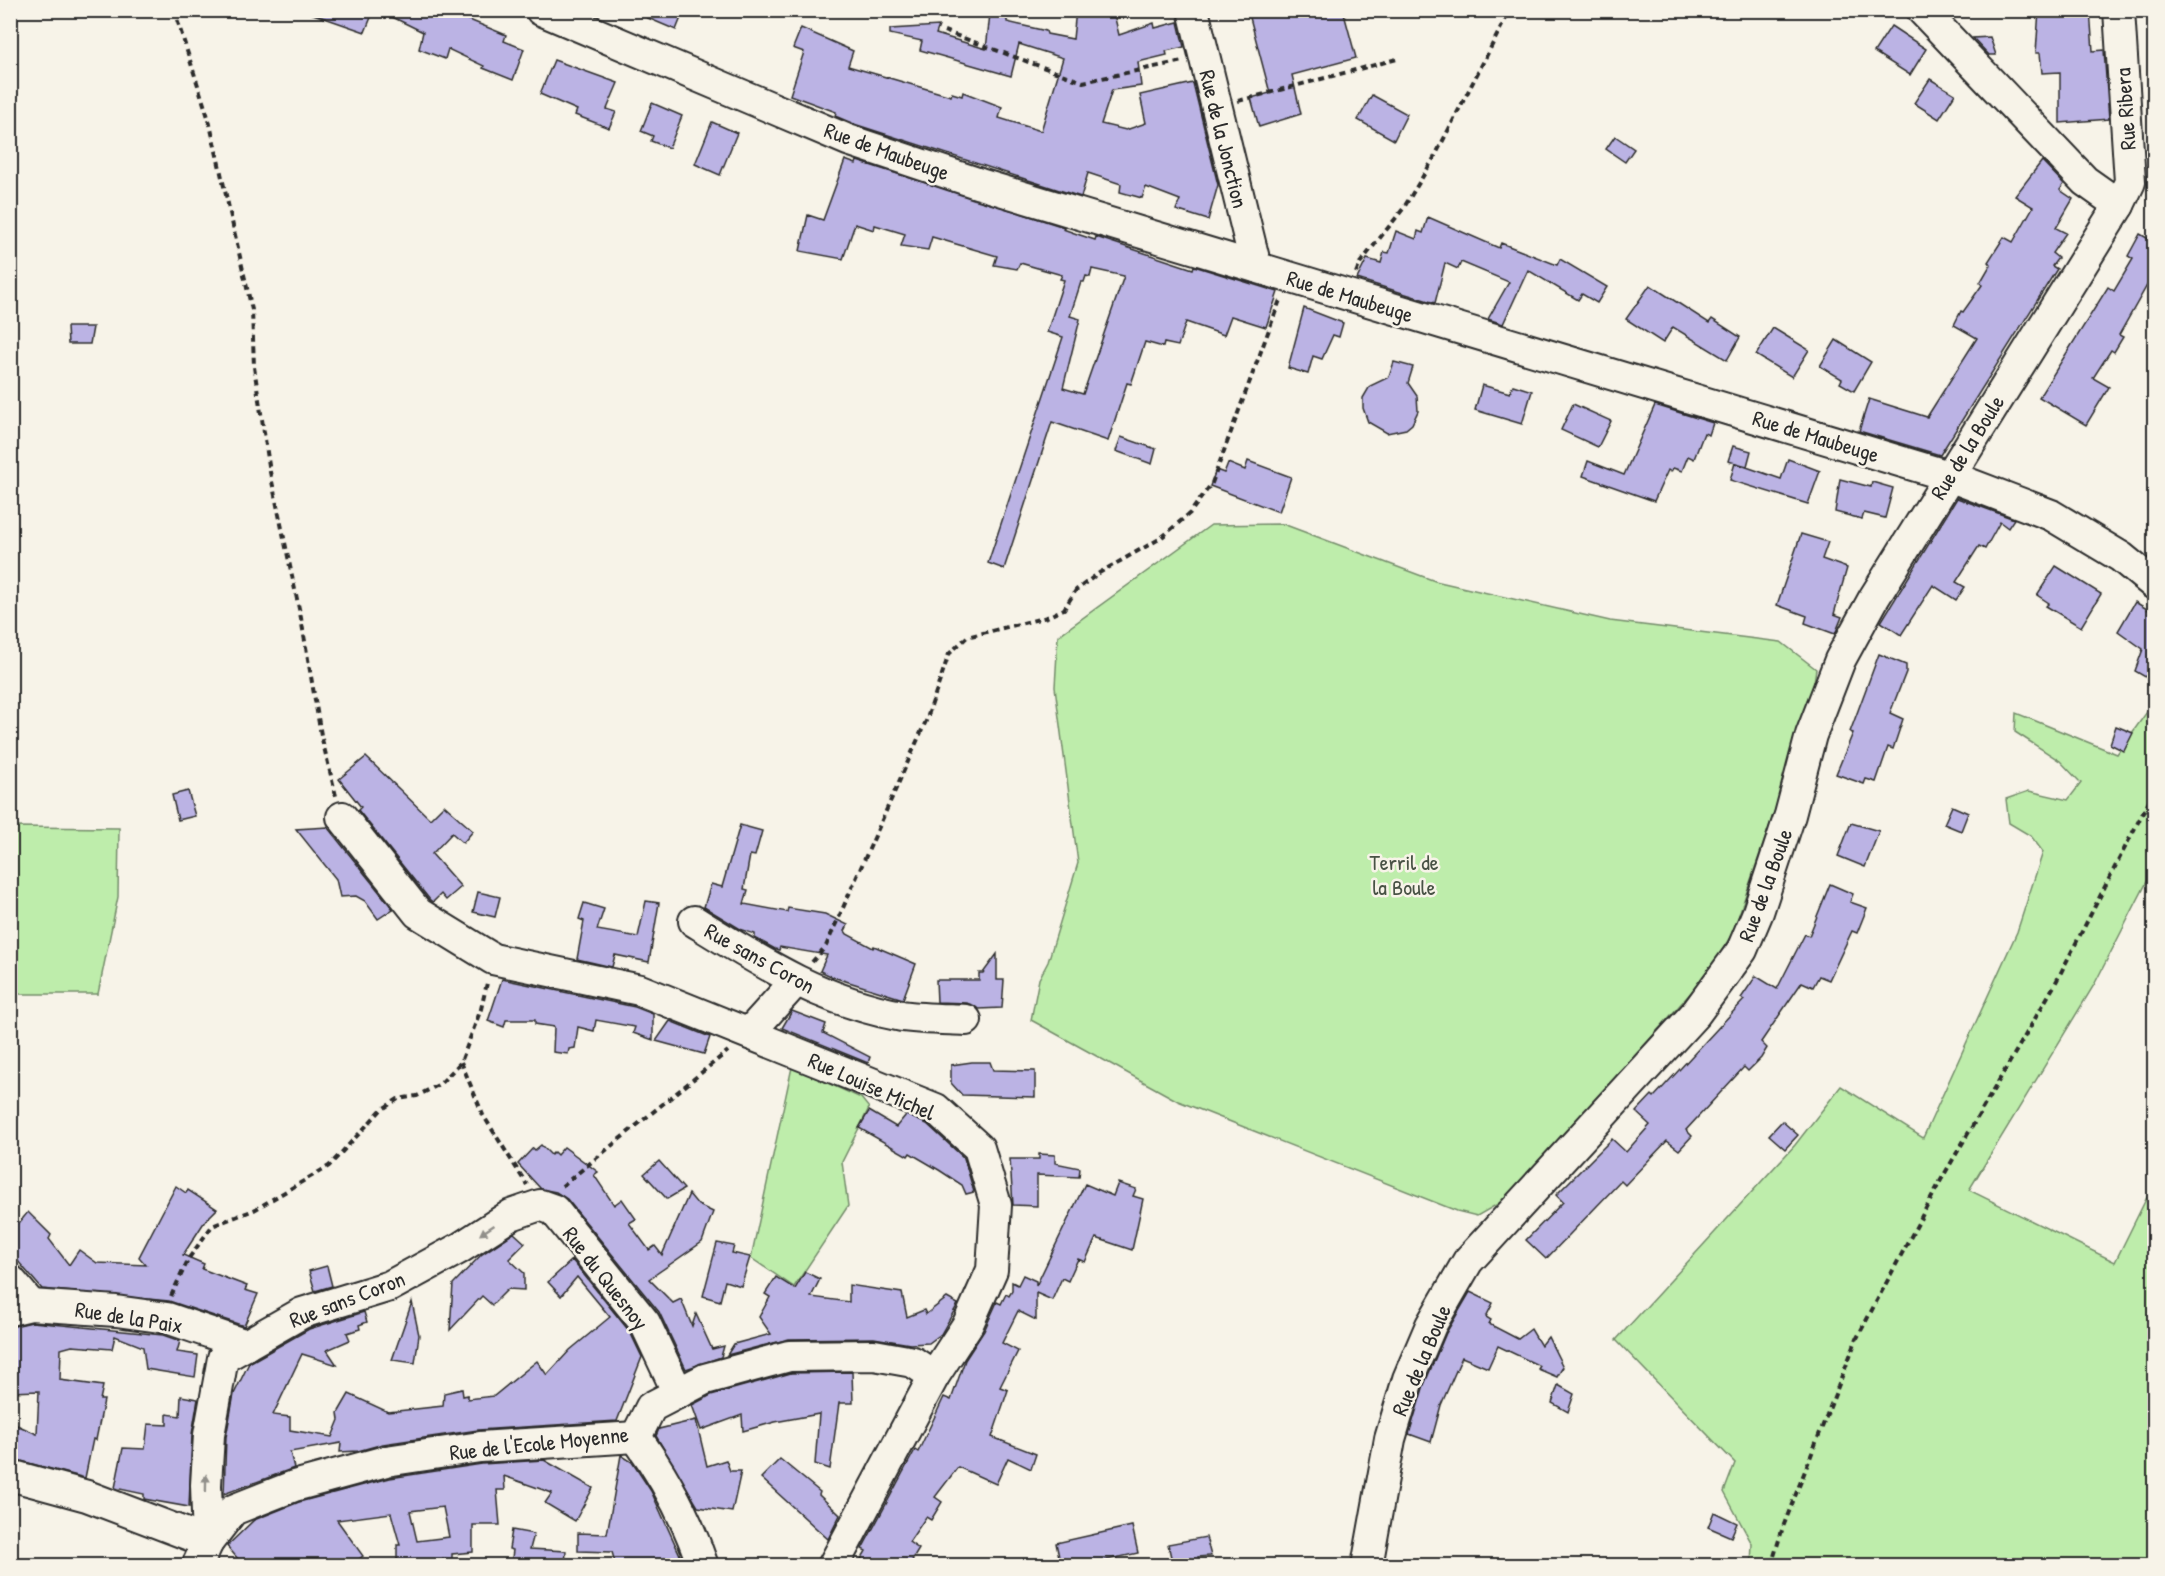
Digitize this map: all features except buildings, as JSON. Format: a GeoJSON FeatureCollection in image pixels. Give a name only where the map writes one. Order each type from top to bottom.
{"type":"FeatureCollection","features":[{"type":"Feature","properties":{"kind":"street","name":"Rue de Maubeuge"},"geometry":{"type":"LineString","coordinates":[[541,10],[848,140],[980,184],[1949,476],[2051,515],[2121,557],[2154,584]]}},
{"type":"Feature","properties":{"kind":"street","name":"Rue de la Jonction"},"geometry":{"type":"LineString","coordinates":[[1193,10],[1256,267]]}},
{"type":"Feature","properties":{"kind":"street"},"geometry":{"type":"LineString","coordinates":[[1922,10],[2085,181],[2119,206]]}},
{"type":"Feature","properties":{"kind":"street","name":"Rue Ribera"},"geometry":{"type":"LineString","coordinates":[[2119,10],[2130,182],[2119,206]]}},
{"type":"Feature","properties":{"kind":"street","name":"Rue de la Boule"},"geometry":{"type":"LineString","coordinates":[[1367,1566],[1390,1439],[1408,1379],[1431,1325],[1468,1261],[1696,1013],[1742,950],[1758,912],[1790,815],[1811,735],[1840,660],[1874,598],[2119,206]]}},
{"type":"Feature","properties":{"kind":"street","name":"Rue Louise Michel"},"geometry":{"type":"LineString","coordinates":[[342,817],[418,913],[493,959],[640,990],[936,1109],[979,1149],[996,1205],[992,1270],[968,1324],[934,1376],[835,1564]]}},
{"type":"Feature","properties":{"kind":"street","name":"Rue sans Coron"},"geometry":{"type":"LineString","coordinates":[[694,921],[795,982],[849,1002],[903,1016],[966,1020]]}},
{"type":"Feature","properties":{"kind":"street"},"geometry":{"type":"LineString","coordinates":[[749,1034],[795,982]]}},
{"type":"Feature","properties":{"kind":"street","name":"Rue sans Coron"},"geometry":{"type":"LineString","coordinates":[[203,1554],[209,1435],[223,1358],[302,1313],[390,1286],[460,1248],[511,1215],[540,1205]]}},
{"type":"Feature","properties":{"kind":"street","name":"Rue du Quesnoy"},"geometry":{"type":"LineString","coordinates":[[540,1205],[554,1210],[645,1323],[678,1393]]}},
{"type":"Feature","properties":{"kind":"street"},"geometry":{"type":"LineString","coordinates":[[10,1280],[21,1307]]}},
{"type":"Feature","properties":{"kind":"street","name":"Rue de la Paix"},"geometry":{"type":"LineString","coordinates":[[21,1307],[116,1311],[167,1318],[246,1345]]}},
{"type":"Feature","properties":{"kind":"street","name":"Rue de l'Ecole Moyenne"},"geometry":{"type":"LineString","coordinates":[[203,1554],[233,1510],[294,1486],[386,1461],[480,1447],[636,1437],[651,1407],[705,1378],[789,1356],[874,1355],[913,1362],[934,1376]]}},
{"type":"Feature","properties":{"kind":"street"},"geometry":{"type":"LineString","coordinates":[[636,1437],[664,1476],[679,1511],[691,1531],[703,1566]]}},
{"type":"Feature","properties":{"kind":"street"},"geometry":{"type":"LineString","coordinates":[[10,1475],[87,1496],[203,1554]]}},
{"type":"Feature","properties":{"kind":"path"},"geometry":{"type":"LineString","coordinates":[[174,10],[209,120],[252,310],[254,367],[270,472],[301,618],[321,735],[342,817]]}},
{"type":"Feature","properties":{"kind":"path"},"geometry":{"type":"LineString","coordinates":[[1347,295],[1360,263],[1403,209],[1434,158],[1510,10]]}},
{"type":"Feature","properties":{"kind":"path"},"geometry":{"type":"LineString","coordinates":[[944,32],[1083,82],[1204,57]]}},
{"type":"Feature","properties":{"kind":"path"},"geometry":{"type":"LineString","coordinates":[[1216,107],[1397,59]]}},
{"type":"Feature","properties":{"kind":"path"},"geometry":{"type":"LineString","coordinates":[[795,982],[826,946],[926,721],[949,654],[967,637],[1047,617],[1064,609],[1076,590],[1099,573],[1161,538],[1190,513],[1212,483],[1289,277]]}},
{"type":"Feature","properties":{"kind":"path"},"geometry":{"type":"LineString","coordinates":[[1771,1566],[1790,1506],[1857,1338],[1941,1180],[2054,986],[2154,791]]}},
{"type":"Feature","properties":{"kind":"path"},"geometry":{"type":"LineString","coordinates":[[167,1318],[172,1293],[185,1267],[212,1226],[254,1210],[330,1166],[381,1110],[398,1099],[417,1096],[440,1084],[460,1062],[481,1009],[493,959]]}},
{"type":"Feature","properties":{"kind":"path"},"geometry":{"type":"LineString","coordinates":[[460,1062],[483,1114],[540,1205],[749,1034]]}},
{"type":"Feature","properties":{"kind":"green space","name":"Terril de la Boule"},"geometry":{"type":"Polygon","coordinates":[[[1283,524],[1435,581],[1610,621],[1781,642],[1816,669],[1810,708],[1733,932],[1710,971],[1510,1197],[1477,1216],[1457,1211],[1178,1101],[1031,1020],[1039,979],[1048,962],[1078,863],[1055,687],[1058,636],[1211,525],[1283,524]]]}},
{"type":"Feature","properties":{"kind":"green space"},"geometry":{"type":"Polygon","coordinates":[[[2154,702],[2154,868],[2094,985],[1969,1190],[2115,1262],[2154,1183],[2154,1565],[1751,1565],[1752,1544],[1724,1492],[1735,1463],[1616,1340],[1795,1145],[1841,1086],[1923,1138],[2017,932],[2043,852],[2031,836],[2009,823],[2006,799],[2029,791],[2068,800],[2081,783],[2060,761],[2015,732],[2016,713],[2117,754],[2154,702]]]}},
{"type":"Feature","properties":{"kind":"green space"},"geometry":{"type":"Polygon","coordinates":[[[11,827],[119,828],[118,897],[98,994],[11,994],[11,827]]]}},
{"type":"Feature","properties":{"kind":"green space"},"geometry":{"type":"Polygon","coordinates":[[[792,1067],[861,1098],[869,1108],[842,1162],[848,1206],[794,1287],[751,1258],[792,1067]]]}}]}
